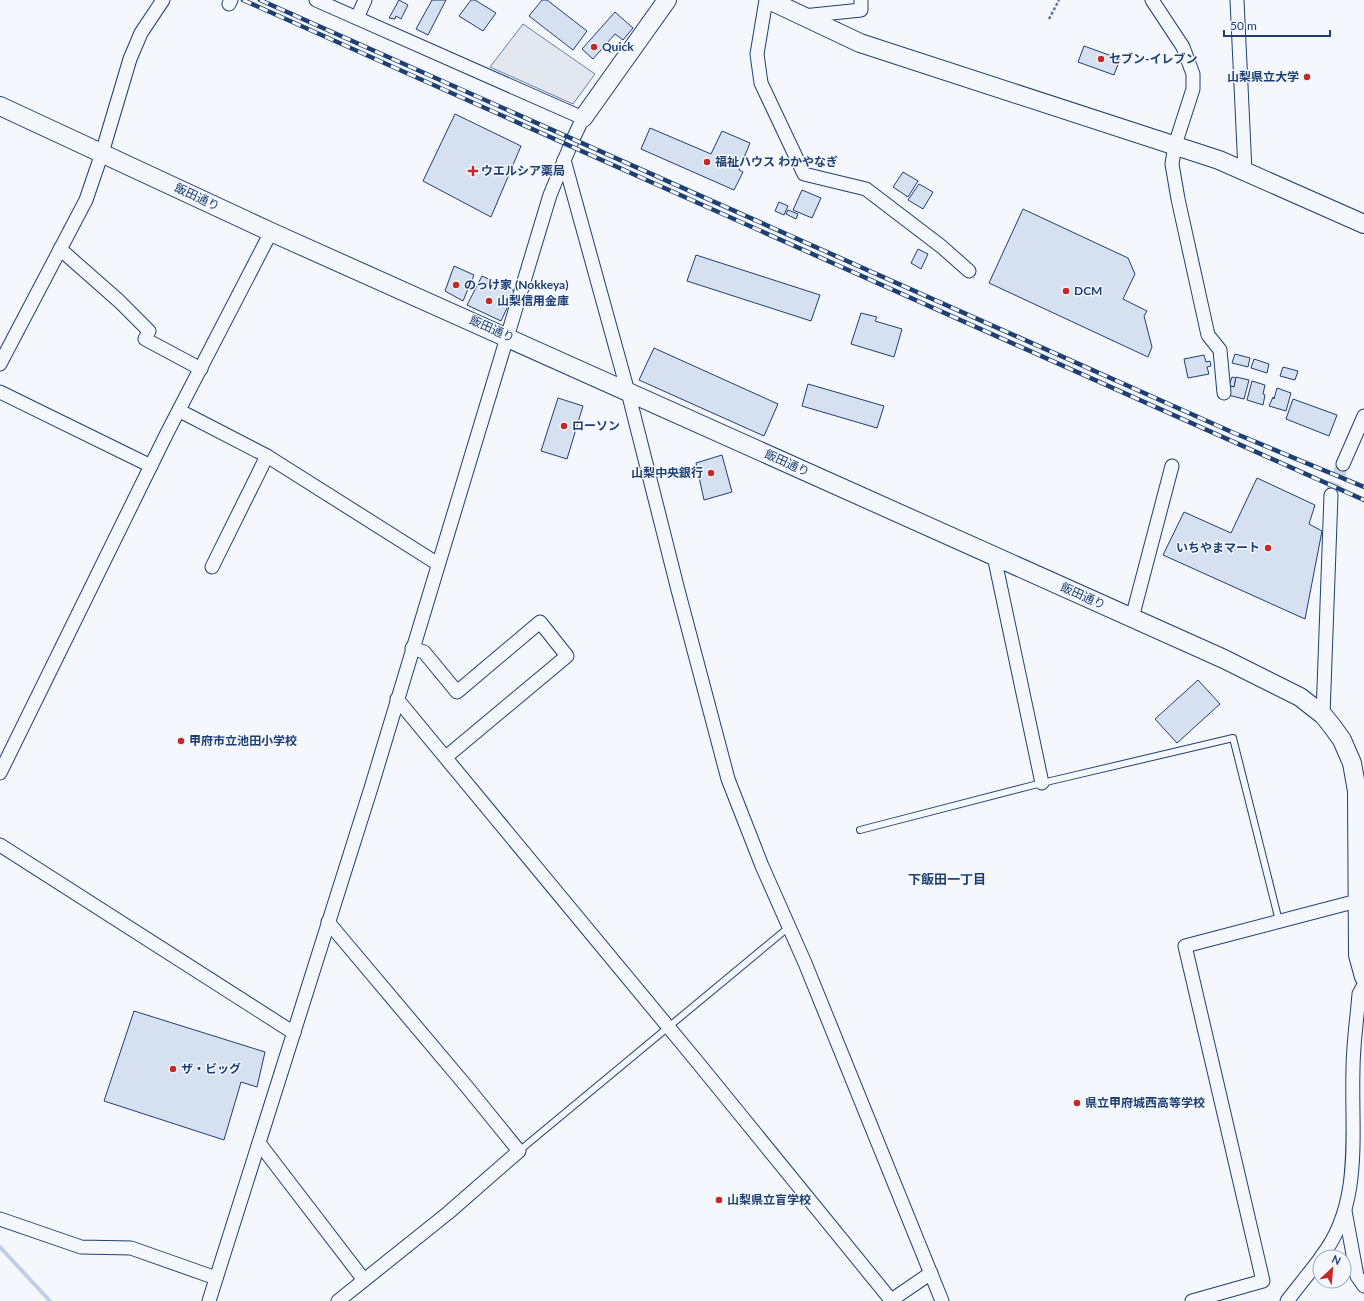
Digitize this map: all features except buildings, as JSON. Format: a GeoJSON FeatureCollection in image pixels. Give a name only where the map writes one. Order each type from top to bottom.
{"type":"FeatureCollection","features":[{"type":"Feature","properties":{"kind":"main road"},"geometry":{"type":"LineString","coordinates":[[584,118],[667,0]]}},
{"type":"Feature","properties":{"kind":"main road"},"geometry":{"type":"LineString","coordinates":[[768,0],[860,43],[948,73],[1219,160],[1364,224]]}},
{"type":"Feature","properties":{"kind":"main road","name":"飯田通り"},"geometry":{"type":"LineString","coordinates":[[0,106],[271,232],[508,336],[628,392],[1224,659],[1300,697],[1322,716],[1342,740],[1352,763],[1357,791],[1358,955],[1364,977]]}},
{"type":"Feature","properties":{"kind":"street"},"geometry":{"type":"LineString","coordinates":[[1,360],[86,200],[102,153],[130,59],[141,33],[163,0]]}},
{"type":"Feature","properties":{"kind":"street"},"geometry":{"type":"LineString","coordinates":[[209,1301],[294,1033],[397,699],[550,195],[564,160],[584,118],[316,0]]}},
{"type":"Feature","properties":{"kind":"street"},"geometry":{"type":"LineString","coordinates":[[357,18],[365,0]]}},
{"type":"Feature","properties":{"kind":"street"},"geometry":{"type":"LineString","coordinates":[[768,0],[756,54],[761,83],[804,174],[866,189],[942,247],[969,271]]}},
{"type":"Feature","properties":{"kind":"street"},"geometry":{"type":"LineString","coordinates":[[801,16],[861,10],[861,0]]}},
{"type":"Feature","properties":{"kind":"street"},"geometry":{"type":"LineString","coordinates":[[1152,0],[1183,47],[1193,74],[1193,90],[1175,145],[1172,164],[1178,199],[1208,335],[1220,350],[1224,393]]}},
{"type":"Feature","properties":{"kind":"street"},"geometry":{"type":"LineString","coordinates":[[1237,0],[1245,171]]}},
{"type":"Feature","properties":{"kind":"street"},"geometry":{"type":"LineString","coordinates":[[564,160],[628,392],[728,779],[762,866],[789,927],[942,1301]]}},
{"type":"Feature","properties":{"kind":"street"},"geometry":{"type":"LineString","coordinates":[[0,773],[151,466],[271,232]]}},
{"type":"Feature","properties":{"kind":"street"},"geometry":{"type":"LineString","coordinates":[[60,249],[119,300],[149,331],[145,339],[201,369]]}},
{"type":"Feature","properties":{"kind":"street"},"geometry":{"type":"LineString","coordinates":[[0,392],[151,466]]}},
{"type":"Feature","properties":{"kind":"street"},"geometry":{"type":"LineString","coordinates":[[180,410],[267,456],[438,564]]}},
{"type":"Feature","properties":{"kind":"street"},"geometry":{"type":"LineString","coordinates":[[1343,464],[1364,416]]}},
{"type":"Feature","properties":{"kind":"street"},"geometry":{"type":"LineString","coordinates":[[212,567],[267,456]]}},
{"type":"Feature","properties":{"kind":"street"},"geometry":{"type":"LineString","coordinates":[[1132,618],[1172,466]]}},
{"type":"Feature","properties":{"kind":"street"},"geometry":{"type":"LineString","coordinates":[[1322,716],[1331,495]]}},
{"type":"Feature","properties":{"kind":"street"},"geometry":{"type":"LineString","coordinates":[[994,556],[1042,783]]}},
{"type":"Feature","properties":{"kind":"street"},"geometry":{"type":"LineString","coordinates":[[412,648],[424,652],[457,692],[540,622],[567,656],[446,757]]}},
{"type":"Feature","properties":{"kind":"street"},"geometry":{"type":"LineString","coordinates":[[397,699],[668,1026],[891,1301],[931,1273]]}},
{"type":"Feature","properties":{"kind":"street"},"geometry":{"type":"LineString","coordinates":[[0,845],[294,1033]]}},
{"type":"Feature","properties":{"kind":"street"},"geometry":{"type":"LineString","coordinates":[[1192,1301],[1263,1281],[1185,946],[1357,901]]}},
{"type":"Feature","properties":{"kind":"street"},"geometry":{"type":"LineString","coordinates":[[328,922],[467,1087],[518,1151],[448,1214],[338,1301]]}},
{"type":"Feature","properties":{"kind":"street"},"geometry":{"type":"LineString","coordinates":[[1327,1249],[1338,1232],[1345,1210],[1353,1159],[1353,1070],[1359,994],[1364,985]]}},
{"type":"Feature","properties":{"kind":"street"},"geometry":{"type":"LineString","coordinates":[[259,1143],[364,1280]]}},
{"type":"Feature","properties":{"kind":"street"},"geometry":{"type":"LineString","coordinates":[[1345,1210],[1357,1276],[1364,1286]]}},
{"type":"Feature","properties":{"kind":"street"},"geometry":{"type":"LineString","coordinates":[[0,1219],[81,1247],[131,1248],[216,1278]]}},
{"type":"Feature","properties":{"kind":"street"},"geometry":{"type":"LineString","coordinates":[[1287,1301],[1312,1269]]}},
{"type":"Feature","properties":{"kind":"lane"},"geometry":{"type":"LineString","coordinates":[[860,830],[1042,783],[1233,738],[1279,921]]}},
{"type":"Feature","properties":{"kind":"lane"},"geometry":{"type":"LineString","coordinates":[[518,1151],[789,927]]}},
{"type":"Feature","properties":{"kind":"path"},"geometry":{"type":"LineString","coordinates":[[1048,19],[1059,0]]}},
{"type":"Feature","properties":{"kind":"shaded area"},"geometry":{"type":"Polygon","coordinates":[[[523,24],[595,74],[573,104],[490,67],[523,24]]]}},
{"type":"Feature","properties":{"kind":"waterway"},"geometry":{"type":"LineString","coordinates":[[0,1247],[50,1301]]}},
{"type":"Feature","properties":{"kind":"tunnel"},"geometry":{"type":"LineString","coordinates":[[1331,495],[1343,464]]}},
{"type":"Feature","properties":{"kind":"railway"},"geometry":{"type":"LineString","coordinates":[[243,0],[1364,500]]}},
{"type":"Feature","properties":{"kind":"railway"},"geometry":{"type":"LineString","coordinates":[[260,0],[1234,433],[1364,487]]}},
{"type":"Feature","properties":{"kind":"place","name":"Quick"},"geometry":{"type":"Point","coordinates":[594,47]}},
{"type":"Feature","properties":{"kind":"place","name":"セブン-イレブン"},"geometry":{"type":"Point","coordinates":[1101,59]}},
{"type":"Feature","properties":{"kind":"place","name":"山梨県立大学"},"geometry":{"type":"Point","coordinates":[1307,77]}},
{"type":"Feature","properties":{"kind":"place","name":"福祉ハウス わかやなぎ"},"geometry":{"type":"Point","coordinates":[707,162]}},
{"type":"Feature","properties":{"kind":"place","name":"ウエルシア薬局"},"geometry":{"type":"Point","coordinates":[473,171]}},
{"type":"Feature","properties":{"kind":"place","name":"のっけ家 (Nokkeya)"},"geometry":{"type":"Point","coordinates":[456,285]}},
{"type":"Feature","properties":{"kind":"place","name":"DCM"},"geometry":{"type":"Point","coordinates":[1066,291]}},
{"type":"Feature","properties":{"kind":"place","name":"山梨信用金庫"},"geometry":{"type":"Point","coordinates":[489,301]}},
{"type":"Feature","properties":{"kind":"place","name":"ローソン"},"geometry":{"type":"Point","coordinates":[564,426]}},
{"type":"Feature","properties":{"kind":"place","name":"山梨中央銀行"},"geometry":{"type":"Point","coordinates":[711,473]}},
{"type":"Feature","properties":{"kind":"place","name":"いちやまマート"},"geometry":{"type":"Point","coordinates":[1268,548]}},
{"type":"Feature","properties":{"kind":"place","name":"甲府市立池田小学校"},"geometry":{"type":"Point","coordinates":[181,741]}},
{"type":"Feature","properties":{"kind":"place","name":"ザ・ビッグ"},"geometry":{"type":"Point","coordinates":[173,1069]}},
{"type":"Feature","properties":{"kind":"place","name":"県立甲府城西高等学校"},"geometry":{"type":"Point","coordinates":[1077,1103]}},
{"type":"Feature","properties":{"kind":"place","name":"山梨県立盲学校"},"geometry":{"type":"Point","coordinates":[719,1200]}},
{"type":"Feature","properties":{"kind":"district","name":"下飯田一丁目"},"geometry":{"type":"Point","coordinates":[947,879]}}]}
